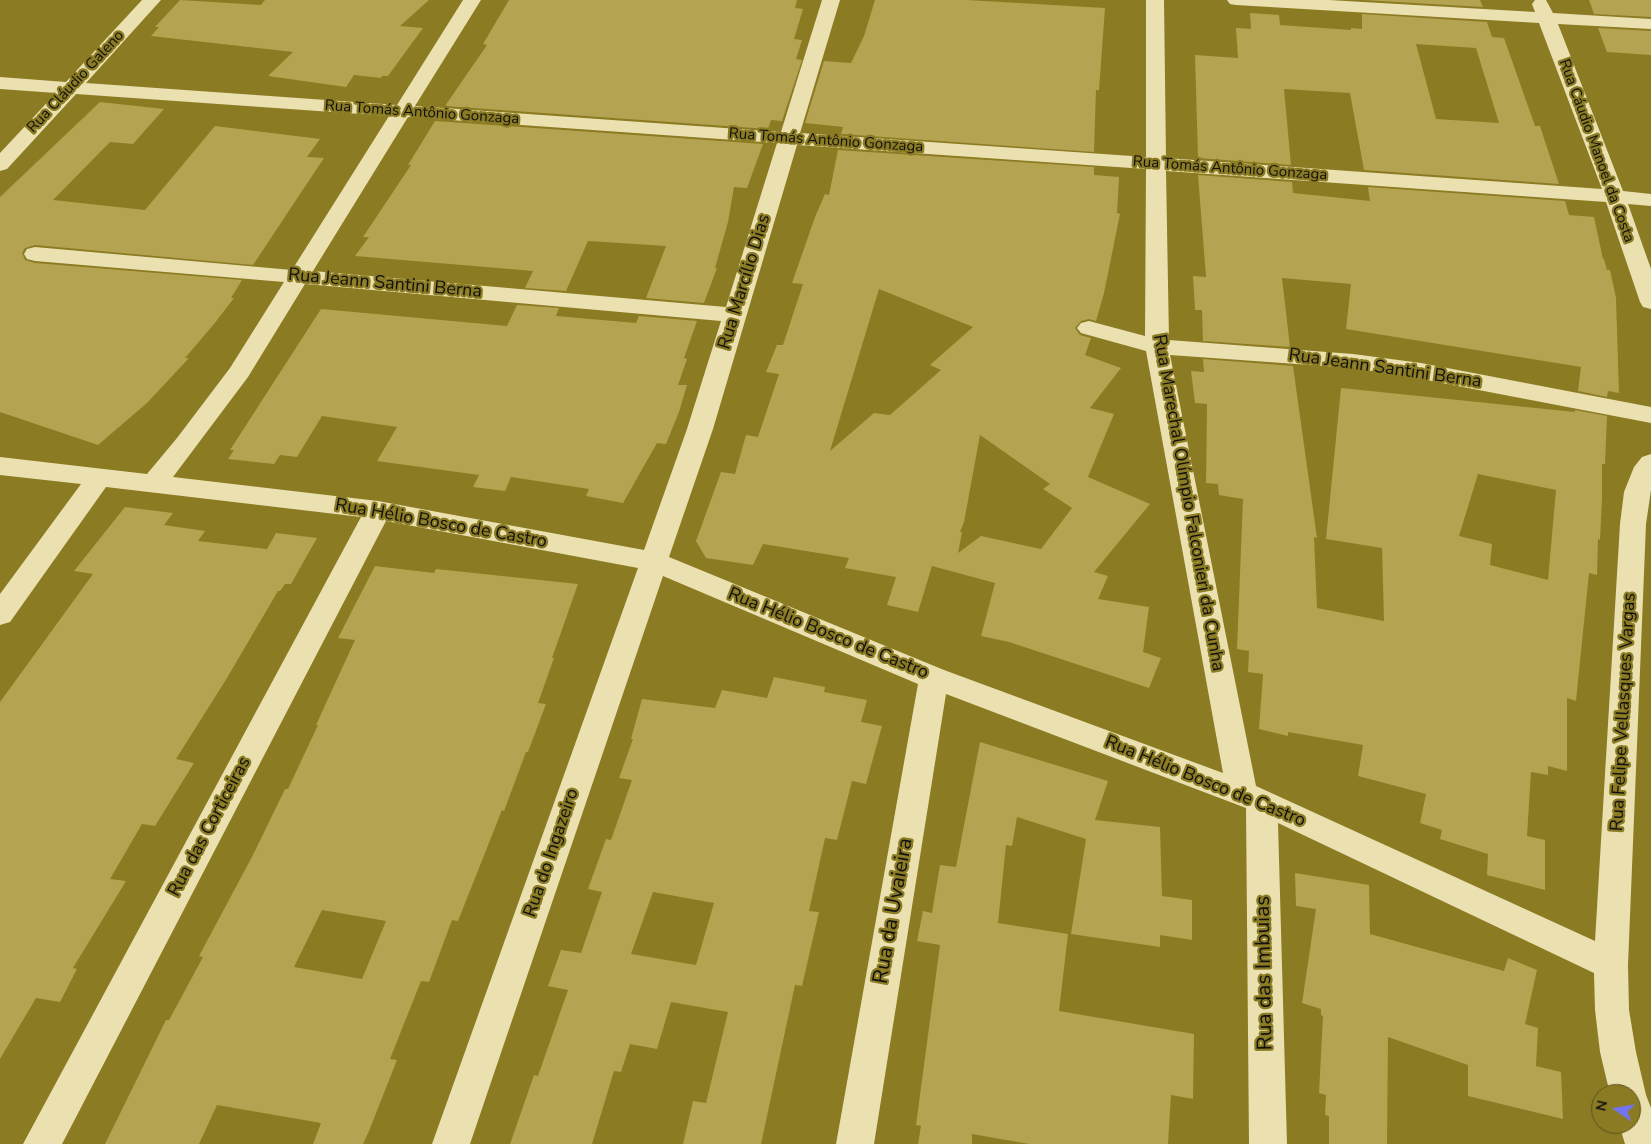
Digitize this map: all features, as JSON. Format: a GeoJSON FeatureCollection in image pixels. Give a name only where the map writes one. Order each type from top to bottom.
{"type":"FeatureCollection","features":[{"type":"Feature","properties":{"kind":"street","name":"Rua Cláudio Galeno"},"geometry":{"type":"LineString","coordinates":[[0,164],[152,0]]}},
{"type":"Feature","properties":{"kind":"street"},"geometry":{"type":"LineString","coordinates":[[153,484],[214,407],[472,0]]}},
{"type":"Feature","properties":{"kind":"street","name":"Rua Marcílio Dias"},"geometry":{"type":"LineString","coordinates":[[653,561],[700,429],[831,0]]}},
{"type":"Feature","properties":{"kind":"street","name":"Rua Marechal Olímpio Falconieri da Cunha"},"geometry":{"type":"LineString","coordinates":[[1154,0],[1157,347],[1252,797]]}},
{"type":"Feature","properties":{"kind":"street"},"geometry":{"type":"LineString","coordinates":[[1236,0],[1543,9],[1651,24]]}},
{"type":"Feature","properties":{"kind":"street","name":"Rua Cáudio Manoel da Costa"},"geometry":{"type":"LineString","coordinates":[[1543,9],[1615,196],[1651,302]]}},
{"type":"Feature","properties":{"kind":"street","name":"Rua Tomás Antônio Gonzaga"},"geometry":{"type":"LineString","coordinates":[[0,83],[1651,200]]}},
{"type":"Feature","properties":{"kind":"street","name":"Rua Jeann Santini Berna"},"geometry":{"type":"LineString","coordinates":[[35,254],[736,315]]}},
{"type":"Feature","properties":{"kind":"street","name":"Rua Jeann Santini Berna"},"geometry":{"type":"LineString","coordinates":[[1089,328],[1157,347],[1353,360],[1499,384],[1651,416]]}},
{"type":"Feature","properties":{"kind":"street","name":"Rua Felipe Vellasques Vargas"},"geometry":{"type":"LineString","coordinates":[[1626,1084],[1612,1010],[1611,965],[1633,524],[1638,492],[1647,467],[1651,463]]}},
{"type":"Feature","properties":{"kind":"street","name":"Rua Hélio Bosco de Castro"},"geometry":{"type":"LineString","coordinates":[[0,466],[378,510],[653,561],[934,678],[1252,797],[1611,965]]}},
{"type":"Feature","properties":{"kind":"street"},"geometry":{"type":"LineString","coordinates":[[0,615],[99,478]]}},
{"type":"Feature","properties":{"kind":"street","name":"Rua das Corticeiras"},"geometry":{"type":"LineString","coordinates":[[42,1144],[378,510]]}},
{"type":"Feature","properties":{"kind":"street","name":"Rua do Ingazeiro"},"geometry":{"type":"LineString","coordinates":[[451,1144],[653,561]]}},
{"type":"Feature","properties":{"kind":"street","name":"Rua da Uvaieira"},"geometry":{"type":"LineString","coordinates":[[855,1144],[934,678]]}},
{"type":"Feature","properties":{"kind":"street","name":"Rua das Imbuias"},"geometry":{"type":"LineString","coordinates":[[1252,797],[1268,1144]]}},
{"type":"Feature","properties":{"kind":"building"},"geometry":{"type":"Polygon","coordinates":[[[180,0],[261,5],[265,0],[429,0],[400,26],[423,28],[388,76],[382,76],[381,78],[354,75],[346,87],[268,76],[293,52],[151,36],[159,27],[155,27],[180,0]]]}},
{"type":"Feature","properties":{"kind":"building"},"geometry":{"type":"Polygon","coordinates":[[[509,0],[797,0],[795,8],[803,9],[794,39],[802,40],[796,59],[802,60],[782,121],[771,120],[768,129],[445,106],[487,45],[483,44],[509,0]]]}},
{"type":"Feature","properties":{"kind":"building"},"geometry":{"type":"Polygon","coordinates":[[[875,0],[967,0],[1105,8],[1099,90],[1096,90],[1094,152],[841,134],[843,127],[805,123],[824,61],[851,63],[864,36],[875,0]]]}},
{"type":"Feature","properties":{"kind":"building"},"geometry":{"type":"Polygon","coordinates":[[[1363,0],[1480,0],[1483,7],[1363,0]]]}},
{"type":"Feature","properties":{"kind":"building"},"geometry":{"type":"Polygon","coordinates":[[[1589,0],[1651,0],[1651,17],[1594,14],[1589,0]]]}},
{"type":"Feature","properties":{"kind":"building"},"geometry":{"type":"Polygon","coordinates":[[[1250,13],[1279,15],[1280,25],[1351,30],[1351,28],[1362,29],[1362,14],[1487,22],[1492,37],[1504,38],[1535,126],[1540,126],[1559,184],[1364,170],[1350,93],[1284,89],[1291,165],[1198,158],[1195,55],[1238,58],[1236,28],[1251,29],[1250,13]],[[1416,44],[1436,119],[1499,123],[1476,48],[1416,44]]]}},
{"type":"Feature","properties":{"kind":"building"},"geometry":{"type":"Polygon","coordinates":[[[1598,28],[1651,31],[1651,55],[1607,52],[1598,28]]]}},
{"type":"Feature","properties":{"kind":"building"},"geometry":{"type":"Polygon","coordinates":[[[100,102],[164,109],[133,144],[110,142],[53,200],[145,210],[215,126],[320,139],[307,157],[324,158],[253,265],[35,245],[25,248],[22,253],[25,260],[35,263],[242,280],[231,298],[234,298],[185,358],[189,358],[147,403],[98,445],[0,412],[0,197],[100,102]]]}},
{"type":"Feature","properties":{"kind":"building"},"geometry":{"type":"Polygon","coordinates":[[[435,121],[763,144],[747,188],[734,187],[728,222],[715,268],[717,268],[704,303],[646,298],[666,246],[588,241],[566,291],[525,288],[533,271],[355,256],[369,237],[363,237],[411,165],[408,165],[435,121]]]}},
{"type":"Feature","properties":{"kind":"building"},"geometry":{"type":"Polygon","coordinates":[[[838,150],[1094,167],[1094,175],[1119,177],[1117,213],[1120,214],[1104,293],[1096,321],[1089,319],[1081,321],[1075,328],[1080,335],[1091,338],[1085,355],[1121,368],[1090,408],[1114,414],[1088,477],[1150,504],[1094,572],[1108,576],[1098,599],[1149,607],[1143,652],[1161,658],[1149,688],[1009,642],[981,636],[995,583],[932,566],[918,612],[887,605],[896,577],[845,568],[849,558],[763,544],[753,565],[706,558],[696,541],[721,472],[735,474],[746,435],[758,437],[779,374],[766,372],[777,345],[783,345],[803,284],[792,283],[815,217],[825,194],[829,195],[838,150]],[[879,289],[830,451],[874,413],[890,415],[941,370],[930,365],[973,327],[879,289]],[[980,435],[964,522],[960,532],[962,532],[958,553],[981,536],[1041,549],[1072,508],[1043,489],[1050,484],[980,435]]]}},
{"type":"Feature","properties":{"kind":"building"},"geometry":{"type":"Polygon","coordinates":[[[1198,175],[1292,182],[1293,193],[1370,201],[1368,187],[1565,201],[1569,215],[1594,217],[1603,259],[1607,270],[1610,270],[1616,298],[1619,393],[1608,391],[1607,397],[1578,391],[1581,367],[1346,329],[1351,284],[1282,278],[1290,347],[1203,341],[1202,310],[1195,310],[1193,276],[1206,277],[1198,175]]]}},
{"type":"Feature","properties":{"kind":"building"},"geometry":{"type":"Polygon","coordinates":[[[517,305],[559,308],[556,316],[636,323],[639,316],[697,321],[684,358],[687,359],[678,385],[687,385],[679,412],[666,444],[657,443],[623,503],[586,496],[589,489],[511,477],[505,491],[473,487],[479,475],[377,461],[397,427],[322,416],[297,457],[280,455],[274,464],[228,459],[234,450],[230,450],[321,309],[507,326],[517,305]]]}},
{"type":"Feature","properties":{"kind":"building"},"geometry":{"type":"Polygon","coordinates":[[[1203,359],[1293,366],[1317,538],[1314,537],[1317,608],[1384,621],[1382,548],[1326,539],[1341,388],[1575,412],[1575,410],[1607,416],[1605,464],[1602,464],[1602,499],[1597,575],[1589,573],[1576,701],[1567,698],[1567,771],[1548,766],[1548,775],[1531,772],[1527,836],[1545,840],[1545,890],[1487,875],[1488,854],[1440,839],[1442,830],[1420,823],[1426,794],[1358,776],[1363,745],[1288,732],[1288,736],[1259,729],[1263,674],[1248,672],[1249,651],[1237,649],[1243,499],[1219,495],[1218,484],[1206,483],[1207,404],[1195,403],[1191,371],[1204,372],[1203,359]],[[1478,474],[1459,536],[1492,544],[1490,565],[1548,580],[1556,490],[1478,474]]]}},
{"type":"Feature","properties":{"kind":"building"},"geometry":{"type":"Polygon","coordinates":[[[125,507],[173,513],[164,525],[205,531],[198,541],[267,549],[276,533],[317,538],[291,584],[285,584],[278,591],[227,678],[176,759],[194,763],[155,826],[142,824],[110,879],[126,881],[73,968],[77,969],[60,1002],[36,998],[0,1059],[0,702],[93,574],[74,571],[125,507]]]}},
{"type":"Feature","properties":{"kind":"building"},"geometry":{"type":"Polygon","coordinates":[[[375,566],[434,573],[436,569],[578,584],[538,703],[546,704],[528,752],[526,752],[504,811],[502,810],[458,921],[452,920],[429,982],[421,981],[390,1059],[397,1060],[363,1144],[313,1144],[321,1123],[217,1105],[199,1144],[105,1144],[166,1020],[169,1020],[203,957],[199,956],[253,855],[285,789],[288,789],[318,725],[316,725],[355,640],[338,638],[375,566]],[[322,910],[294,967],[362,979],[386,921],[322,910]]]}},
{"type":"Feature","properties":{"kind":"building"},"geometry":{"type":"Polygon","coordinates":[[[774,677],[825,687],[824,692],[867,700],[861,722],[882,726],[866,784],[852,781],[837,840],[825,838],[809,911],[819,912],[802,986],[795,985],[761,1144],[683,1144],[693,1101],[706,1103],[728,1012],[671,1002],[657,1049],[630,1044],[621,1072],[614,1071],[592,1144],[510,1144],[534,1075],[538,1076],[568,990],[548,986],[561,950],[581,953],[602,892],[588,889],[606,839],[611,840],[632,780],[619,778],[633,739],[631,739],[642,699],[715,708],[722,690],[767,698],[774,677]],[[653,892],[631,954],[696,965],[714,903],[653,892]]]}},
{"type":"Feature","properties":{"kind":"building"},"geometry":{"type":"Polygon","coordinates":[[[980,742],[1108,781],[1095,820],[1160,827],[1162,896],[1192,900],[1192,940],[1160,935],[1160,947],[1071,934],[1086,839],[1017,817],[1012,846],[1006,845],[998,923],[1068,934],[1059,1011],[1194,1034],[1193,1099],[1171,1095],[1168,1144],[1029,1144],[972,1134],[972,1144],[918,1144],[921,1126],[916,1125],[940,945],[917,941],[923,911],[932,913],[940,865],[956,867],[980,742]]]}},
{"type":"Feature","properties":{"kind":"building"},"geometry":{"type":"Polygon","coordinates":[[[1295,873],[1369,885],[1370,934],[1504,971],[1508,958],[1537,970],[1525,1024],[1538,1028],[1536,1066],[1561,1072],[1563,1119],[1468,1096],[1468,1065],[1388,1037],[1387,1144],[1329,1144],[1329,1116],[1325,1115],[1326,1095],[1319,1093],[1323,1016],[1321,1015],[1321,1009],[1302,1003],[1316,909],[1296,906],[1295,873]]]}}]}
